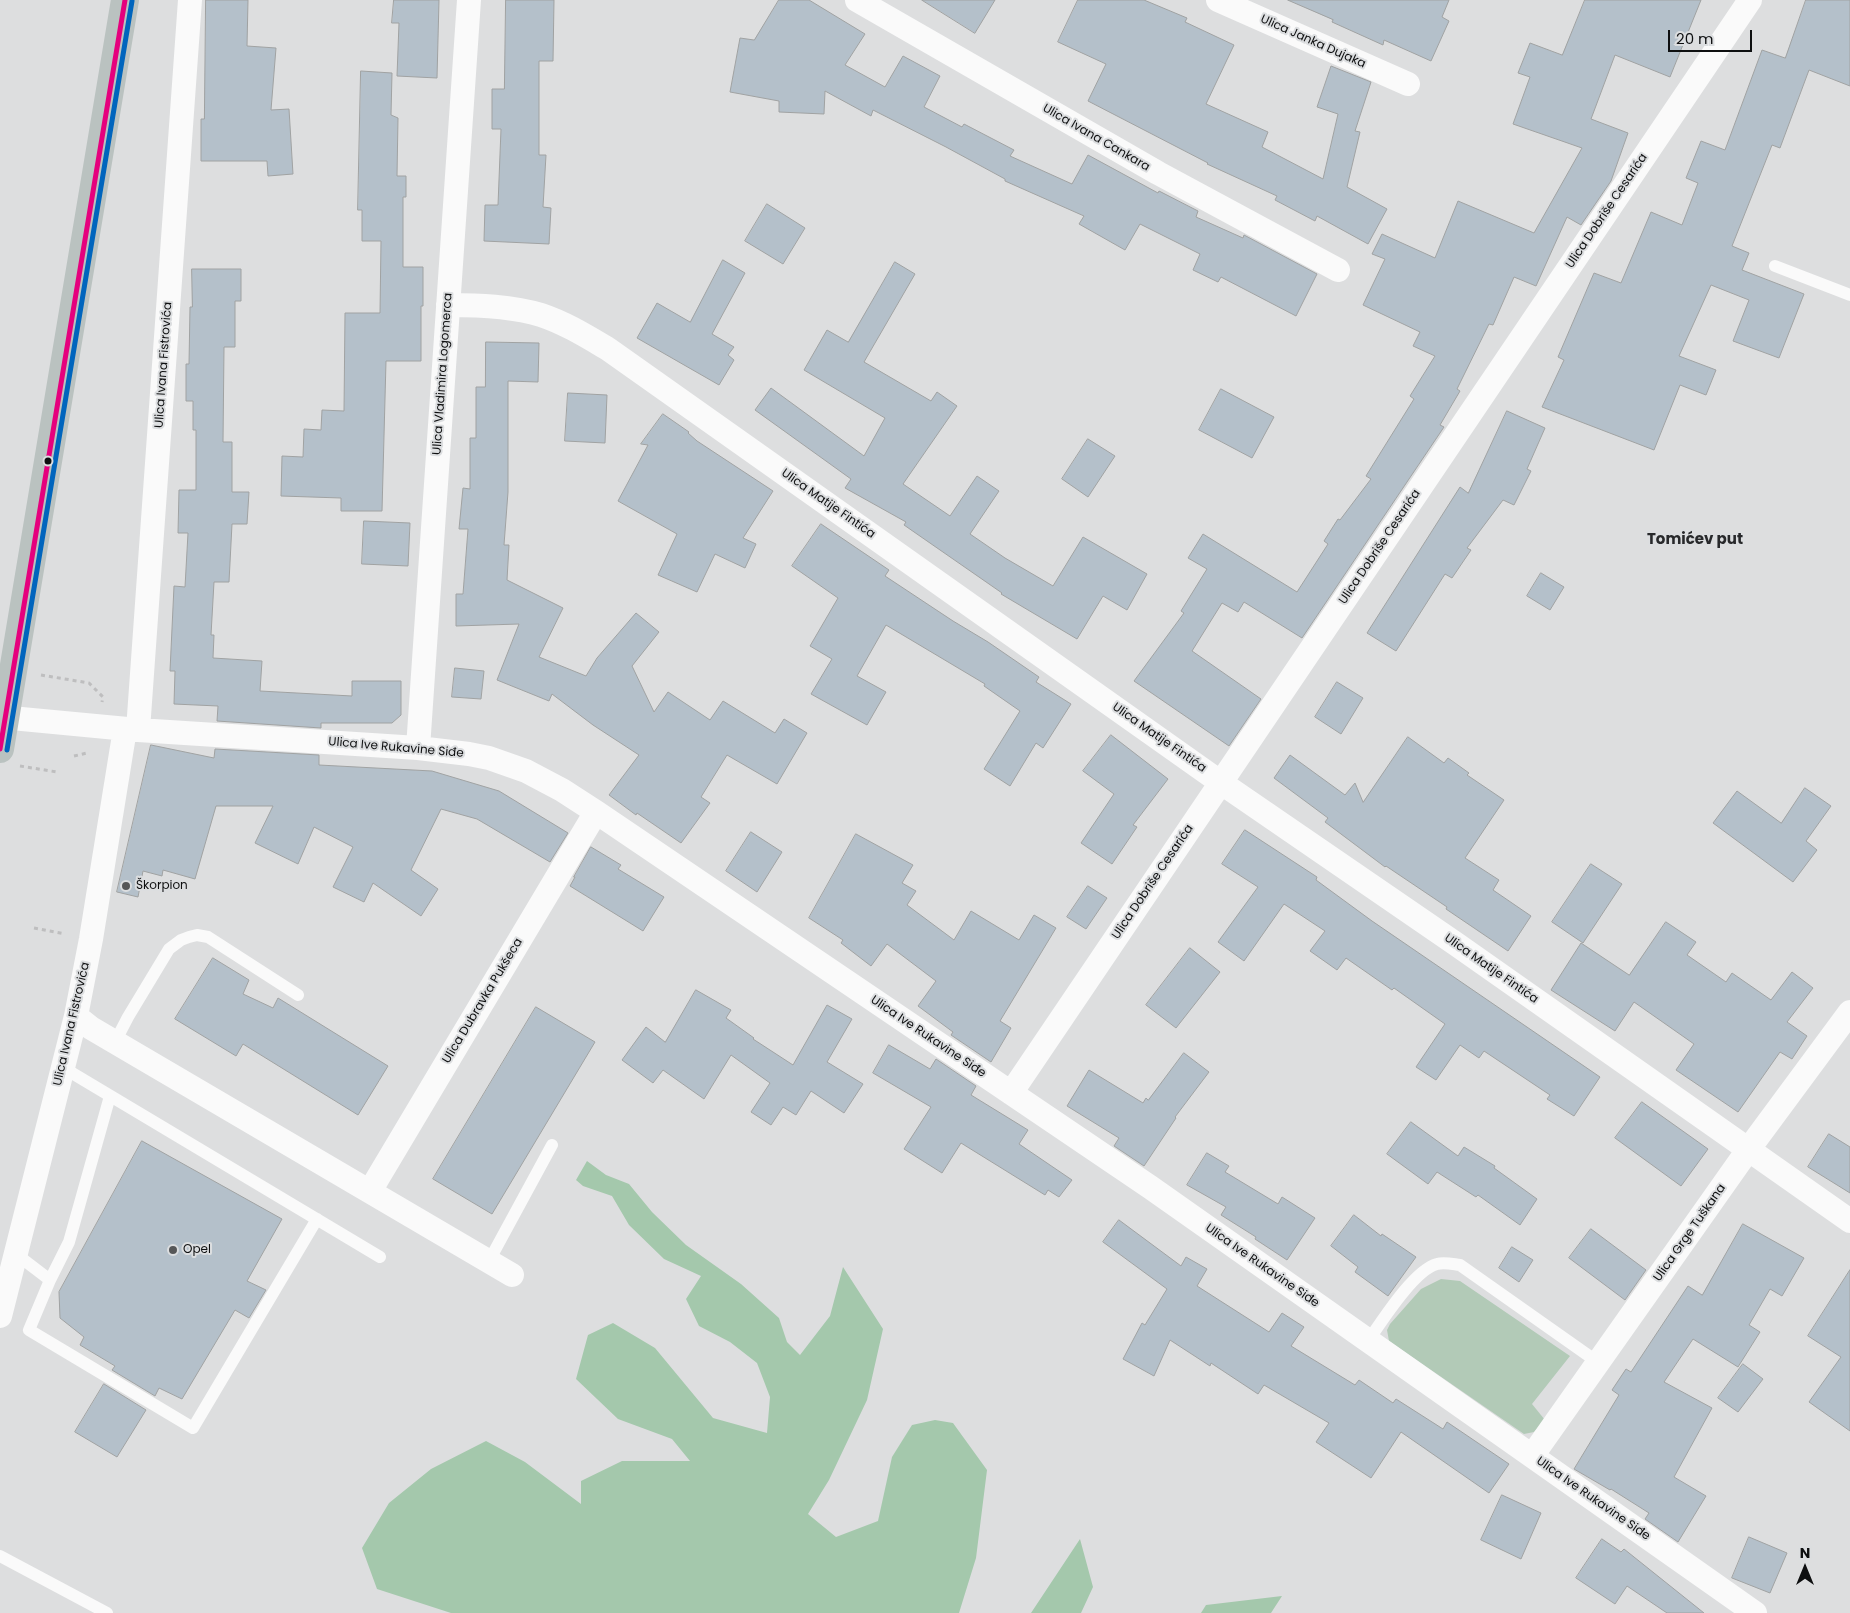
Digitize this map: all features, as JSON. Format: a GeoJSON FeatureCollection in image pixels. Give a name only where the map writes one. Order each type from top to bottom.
{"type":"FeatureCollection","features":[{"type":"Feature","properties":{"kind":"main road"},"geometry":{"type":"LineString","coordinates":[[10,758],[2,718],[126,0]]}},
{"type":"Feature","properties":{"kind":"street","name":"Ulica Ivana Fistrovića"},"geometry":{"type":"LineString","coordinates":[[0,1316],[76,1016],[132,729],[190,0]]}},
{"type":"Feature","properties":{"kind":"street","name":"Ulica Vladimira Logomerca"},"geometry":{"type":"LineString","coordinates":[[418,748],[469,0]]}},
{"type":"Feature","properties":{"kind":"street","name":"Ulica Ivana Cankara"},"geometry":{"type":"LineString","coordinates":[[857,0],[1158,173],[1338,270]]}},
{"type":"Feature","properties":{"kind":"street","name":"Ulica Janka Dujaka"},"geometry":{"type":"LineString","coordinates":[[1218,0],[1408,84]]}},
{"type":"Feature","properties":{"kind":"street","name":"Ulica Dobriše Cesarića"},"geometry":{"type":"LineString","coordinates":[[1010,1093],[1750,0]]}},
{"type":"Feature","properties":{"kind":"street","name":"Ulica Matije Fintića"},"geometry":{"type":"LineString","coordinates":[[448,304],[476,305],[539,315],[562,324],[608,349],[1220,782],[1456,944],[1850,1221]]}},
{"type":"Feature","properties":{"kind":"street","name":"Ulica Ive Rukavine Siđe"},"geometry":{"type":"LineString","coordinates":[[2,718],[132,729],[418,748],[489,758],[543,779],[596,812],[1150,1187],[1755,1613]]}},
{"type":"Feature","properties":{"kind":"street","name":"Ulica Dubravka Pukšeca"},"geometry":{"type":"LineString","coordinates":[[370,1191],[596,812]]}},
{"type":"Feature","properties":{"kind":"street","name":"Ulica Grge Tuškana"},"geometry":{"type":"LineString","coordinates":[[1532,1456],[1748,1150],[1850,1012]]}},
{"type":"Feature","properties":{"kind":"street"},"geometry":{"type":"LineString","coordinates":[[76,1016],[91,1028],[512,1275]]}},
{"type":"Feature","properties":{"kind":"lane"},"geometry":{"type":"LineString","coordinates":[[1776,266],[1850,295]]}},
{"type":"Feature","properties":{"kind":"lane"},"geometry":{"type":"LineString","coordinates":[[115,1042],[169,949],[181,940],[197,934],[208,937],[298,995]]}},
{"type":"Feature","properties":{"kind":"lane"},"geometry":{"type":"LineString","coordinates":[[62,1067],[380,1257]]}},
{"type":"Feature","properties":{"kind":"lane"},"geometry":{"type":"LineString","coordinates":[[110,1096],[69,1242],[50,1280],[29,1330],[193,1428],[317,1219]]}},
{"type":"Feature","properties":{"kind":"lane"},"geometry":{"type":"LineString","coordinates":[[489,1261],[552,1145]]}},
{"type":"Feature","properties":{"kind":"lane"},"geometry":{"type":"LineString","coordinates":[[16,1254],[50,1280]]}},
{"type":"Feature","properties":{"kind":"lane"},"geometry":{"type":"LineString","coordinates":[[1368,1341],[1420,1273],[1437,1264],[1450,1263],[1460,1265],[1599,1363]]}},
{"type":"Feature","properties":{"kind":"lane"},"geometry":{"type":"LineString","coordinates":[[0,1556],[106,1613]]}},
{"type":"Feature","properties":{"kind":"path"},"geometry":{"type":"LineString","coordinates":[[10,758],[57,772]]}},
{"type":"Feature","properties":{"kind":"path"},"geometry":{"type":"LineString","coordinates":[[34,928],[91,939]]}},
{"type":"Feature","properties":{"kind":"green space"},"geometry":{"type":"Polygon","coordinates":[[[587,1161],[606,1175],[629,1184],[652,1212],[686,1245],[741,1284],[779,1318],[787,1342],[800,1355],[830,1316],[843,1267],[883,1329],[867,1400],[829,1480],[808,1514],[836,1537],[878,1521],[892,1457],[912,1425],[935,1420],[953,1423],[987,1470],[976,1558],[959,1613],[451,1613],[377,1589],[362,1548],[389,1503],[431,1469],[486,1441],[525,1462],[581,1504],[581,1481],[622,1461],[690,1461],[672,1439],[618,1419],[576,1379],[588,1335],[613,1323],[655,1348],[713,1418],[767,1433],[770,1397],[757,1363],[730,1342],[699,1326],[686,1299],[701,1276],[664,1259],[629,1225],[612,1196],[583,1186],[576,1180],[587,1161]]]}},
{"type":"Feature","properties":{"kind":"green space"},"geometry":{"type":"Polygon","coordinates":[[[1441,1279],[1460,1281],[1570,1356],[1532,1404],[1545,1420],[1534,1432],[1524,1434],[1389,1341],[1387,1330],[1390,1324],[1421,1289],[1441,1279]]]}},
{"type":"Feature","properties":{"kind":"green space"},"geometry":{"type":"Polygon","coordinates":[[[1080,1539],[1093,1587],[1081,1613],[1031,1613],[1080,1539]]]}},
{"type":"Feature","properties":{"kind":"green space"},"geometry":{"type":"Polygon","coordinates":[[[1282,1596],[1271,1613],[1201,1613],[1206,1605],[1282,1596]]]}},
{"type":"Feature","properties":{"kind":"building"},"geometry":{"type":"Polygon","coordinates":[[[206,0],[248,0],[247,46],[276,48],[271,110],[289,109],[293,174],[268,176],[267,161],[201,161],[201,119],[204,119],[206,0]]]}},
{"type":"Feature","properties":{"kind":"building"},"geometry":{"type":"Polygon","coordinates":[[[394,0],[439,0],[437,78],[397,76],[399,23],[392,23],[394,0]]]}},
{"type":"Feature","properties":{"kind":"building"},"geometry":{"type":"Polygon","coordinates":[[[506,0],[554,0],[553,61],[539,61],[539,155],[546,155],[543,207],[551,208],[549,244],[484,241],[485,205],[498,205],[501,129],[492,129],[492,89],[504,89],[506,0]]]}},
{"type":"Feature","properties":{"kind":"building"},"geometry":{"type":"Polygon","coordinates":[[[779,0],[809,0],[865,34],[845,65],[885,87],[903,56],[940,76],[924,107],[962,127],[964,124],[1014,150],[1010,156],[1072,184],[1088,155],[1158,193],[1159,191],[1198,211],[1196,217],[1243,238],[1244,235],[1317,274],[1296,316],[1221,277],[1218,282],[1193,270],[1200,254],[1140,224],[1125,250],[1079,224],[1084,216],[1005,181],[1005,179],[946,147],[873,110],[871,116],[825,91],[824,114],[779,112],[779,101],[730,92],[740,38],[754,40],[779,0]]]}},
{"type":"Feature","properties":{"kind":"building"},"geometry":{"type":"Polygon","coordinates":[[[922,0],[995,0],[975,33],[922,0]]]}},
{"type":"Feature","properties":{"kind":"building"},"geometry":{"type":"Polygon","coordinates":[[[1078,0],[1144,0],[1187,18],[1185,22],[1234,45],[1206,104],[1268,132],[1262,147],[1323,179],[1338,114],[1317,107],[1331,66],[1371,82],[1355,131],[1360,132],[1347,187],[1387,209],[1368,244],[1317,216],[1315,221],[1275,200],[1277,196],[1207,164],[1088,101],[1106,64],[1058,42],[1078,0]]]}},
{"type":"Feature","properties":{"kind":"building"},"geometry":{"type":"Polygon","coordinates":[[[1288,0],[1449,0],[1442,17],[1449,21],[1431,61],[1384,40],[1383,45],[1288,0]]]}},
{"type":"Feature","properties":{"kind":"building"},"geometry":{"type":"Polygon","coordinates":[[[1585,0],[1701,0],[1670,77],[1615,55],[1591,119],[1628,133],[1611,181],[1581,225],[1567,217],[1536,286],[1514,277],[1493,325],[1489,324],[1457,389],[1460,391],[1440,425],[1444,427],[1302,638],[1244,602],[1238,612],[1222,603],[1192,651],[1261,699],[1229,746],[1134,681],[1184,613],[1181,611],[1207,569],[1188,558],[1203,534],[1297,592],[1328,544],[1324,541],[1338,519],[1340,520],[1371,479],[1366,476],[1414,399],[1410,396],[1435,356],[1413,346],[1420,332],[1363,305],[1385,259],[1372,254],[1382,234],[1435,258],[1458,201],[1534,233],[1582,148],[1513,124],[1530,77],[1518,73],[1530,43],[1562,55],[1585,0]]]}},
{"type":"Feature","properties":{"kind":"building"},"geometry":{"type":"Polygon","coordinates":[[[1806,0],[1850,0],[1850,86],[1809,70],[1780,148],[1772,145],[1732,246],[1749,253],[1742,270],[1804,294],[1779,358],[1733,341],[1749,300],[1711,285],[1679,356],[1716,370],[1706,395],[1680,385],[1654,450],[1542,407],[1564,360],[1558,357],[1594,273],[1621,283],[1651,212],[1682,225],[1698,183],[1686,178],[1701,141],[1725,150],[1762,50],[1785,58],[1806,0]]]}},
{"type":"Feature","properties":{"kind":"building"},"geometry":{"type":"Polygon","coordinates":[[[361,71],[392,73],[391,115],[398,118],[397,176],[406,176],[406,197],[403,197],[403,267],[423,267],[421,361],[386,361],[382,511],[341,511],[341,498],[281,496],[282,456],[303,457],[304,429],[321,430],[322,410],[344,411],[345,313],[380,313],[381,241],[362,241],[362,210],[358,210],[361,71]]]}},
{"type":"Feature","properties":{"kind":"building"},"geometry":{"type":"Polygon","coordinates":[[[767,204],[805,228],[783,264],[745,241],[767,204]]]}},
{"type":"Feature","properties":{"kind":"building"},"geometry":{"type":"Polygon","coordinates":[[[723,260],[745,273],[712,334],[734,347],[728,355],[734,360],[719,385],[637,338],[657,303],[690,322],[723,260]]]}},
{"type":"Feature","properties":{"kind":"building"},"geometry":{"type":"Polygon","coordinates":[[[895,262],[915,274],[864,362],[931,401],[937,392],[957,406],[903,484],[950,516],[977,476],[999,491],[970,534],[1005,558],[1053,586],[1083,537],[1147,574],[1127,610],[1103,596],[1077,639],[1001,594],[904,525],[906,522],[845,488],[851,479],[755,410],[771,388],[864,456],[885,418],[804,370],[827,330],[848,342],[895,262]]]}},
{"type":"Feature","properties":{"kind":"building"},"geometry":{"type":"Polygon","coordinates":[[[192,269],[241,269],[241,301],[235,301],[235,347],[224,347],[223,442],[232,442],[232,492],[249,492],[247,524],[232,524],[229,582],[214,582],[211,635],[214,635],[213,658],[262,661],[260,691],[352,696],[352,681],[401,681],[401,715],[392,723],[321,723],[321,728],[217,721],[218,706],[174,704],[175,671],[170,671],[174,586],[185,587],[188,533],[178,533],[179,490],[196,490],[196,430],[193,430],[193,401],[186,401],[186,364],[189,364],[190,307],[192,307],[192,269]]]}},
{"type":"Feature","properties":{"kind":"building"},"geometry":{"type":"Polygon","coordinates":[[[486,342],[539,343],[538,382],[508,381],[508,492],[504,545],[509,545],[507,580],[563,608],[539,657],[586,676],[597,658],[636,613],[659,632],[632,666],[654,712],[668,692],[710,720],[723,701],[775,733],[784,719],[807,733],[777,784],[727,755],[701,797],[710,803],[681,843],[637,813],[636,815],[609,795],[639,755],[593,725],[552,694],[549,701],[497,680],[519,624],[456,626],[456,594],[463,594],[468,529],[459,529],[463,488],[470,489],[470,438],[476,438],[476,387],[485,387],[486,342]]]}},
{"type":"Feature","properties":{"kind":"building"},"geometry":{"type":"Polygon","coordinates":[[[1221,389],[1274,417],[1252,458],[1199,430],[1221,389]]]}},
{"type":"Feature","properties":{"kind":"building"},"geometry":{"type":"Polygon","coordinates":[[[568,393],[607,395],[605,443],[565,441],[568,393]]]}},
{"type":"Feature","properties":{"kind":"building"},"geometry":{"type":"Polygon","coordinates":[[[1507,411],[1545,428],[1527,469],[1531,471],[1514,505],[1503,500],[1467,548],[1471,550],[1452,578],[1445,574],[1396,651],[1367,633],[1460,487],[1468,493],[1507,411]]]}},
{"type":"Feature","properties":{"kind":"building"},"geometry":{"type":"Polygon","coordinates":[[[663,414],[689,432],[697,441],[773,491],[743,538],[756,544],[745,568],[715,554],[697,592],[658,575],[677,534],[618,501],[648,445],[641,444],[663,414]]]}},
{"type":"Feature","properties":{"kind":"building"},"geometry":{"type":"Polygon","coordinates":[[[1088,439],[1115,456],[1088,497],[1062,479],[1088,439]]]}},
{"type":"Feature","properties":{"kind":"building"},"geometry":{"type":"Polygon","coordinates":[[[364,521],[410,523],[408,566],[362,564],[364,521]]]}},
{"type":"Feature","properties":{"kind":"building"},"geometry":{"type":"Polygon","coordinates":[[[821,524],[889,570],[885,576],[1039,677],[1036,682],[1071,704],[1043,748],[1036,743],[1010,786],[984,769],[1020,711],[984,686],[985,684],[886,625],[857,676],[886,692],[867,725],[811,694],[832,659],[810,646],[838,598],[792,566],[821,524]]]}},
{"type":"Feature","properties":{"kind":"building"},"geometry":{"type":"Polygon","coordinates":[[[1541,573],[1564,587],[1550,610],[1527,596],[1541,573]]]}},
{"type":"Feature","properties":{"kind":"building"},"geometry":{"type":"Polygon","coordinates":[[[455,668],[484,671],[481,699],[452,697],[455,668]]]}},
{"type":"Feature","properties":{"kind":"building"},"geometry":{"type":"Polygon","coordinates":[[[1337,682],[1363,698],[1341,734],[1315,717],[1337,682]]]}},
{"type":"Feature","properties":{"kind":"building"},"geometry":{"type":"Polygon","coordinates":[[[1111,735],[1168,779],[1133,825],[1137,827],[1112,864],[1081,843],[1114,794],[1083,771],[1111,735]]]}},
{"type":"Feature","properties":{"kind":"building"},"geometry":{"type":"Polygon","coordinates":[[[1408,737],[1444,763],[1448,758],[1469,773],[1467,775],[1504,800],[1465,858],[1499,880],[1493,890],[1531,916],[1508,951],[1446,909],[1447,907],[1385,867],[1325,822],[1328,818],[1274,778],[1290,755],[1345,795],[1355,783],[1363,802],[1408,737]]]}},
{"type":"Feature","properties":{"kind":"building"},"geometry":{"type":"Polygon","coordinates":[[[151,745],[214,758],[215,749],[319,755],[319,765],[432,771],[499,791],[568,833],[550,862],[477,819],[441,809],[411,870],[438,889],[421,916],[373,883],[364,902],[333,887],[353,847],[314,827],[298,864],[255,843],[273,806],[216,806],[195,879],[163,870],[162,876],[143,871],[138,897],[117,892],[151,745]]]}},
{"type":"Feature","properties":{"kind":"building"},"geometry":{"type":"Polygon","coordinates":[[[1805,788],[1831,806],[1806,841],[1817,850],[1793,882],[1713,823],[1737,791],[1781,823],[1805,788]]]}},
{"type":"Feature","properties":{"kind":"building"},"geometry":{"type":"Polygon","coordinates":[[[1245,830],[1317,877],[1316,880],[1372,921],[1600,1077],[1574,1116],[1547,1099],[1550,1095],[1484,1051],[1479,1058],[1460,1045],[1436,1080],[1416,1067],[1445,1024],[1394,988],[1392,990],[1346,958],[1337,970],[1310,951],[1325,931],[1284,904],[1244,961],[1218,942],[1258,887],[1222,864],[1245,830]]]}},
{"type":"Feature","properties":{"kind":"building"},"geometry":{"type":"Polygon","coordinates":[[[751,832],[782,852],[757,892],[726,871],[751,832]]]}},
{"type":"Feature","properties":{"kind":"building"},"geometry":{"type":"Polygon","coordinates":[[[856,834],[913,865],[902,883],[916,891],[907,905],[954,940],[971,911],[1019,940],[1034,915],[1056,928],[1000,1021],[1011,1028],[991,1062],[951,1035],[953,1032],[918,1006],[936,981],[887,944],[871,966],[841,943],[843,940],[809,918],[856,834]]]}},
{"type":"Feature","properties":{"kind":"building"},"geometry":{"type":"Polygon","coordinates":[[[591,847],[621,865],[618,869],[664,897],[643,931],[570,886],[591,847]]]}},
{"type":"Feature","properties":{"kind":"building"},"geometry":{"type":"Polygon","coordinates":[[[1591,864],[1622,884],[1583,943],[1552,922],[1591,864]]]}},
{"type":"Feature","properties":{"kind":"building"},"geometry":{"type":"Polygon","coordinates":[[[1088,886],[1107,898],[1086,929],[1067,917],[1088,886]]]}},
{"type":"Feature","properties":{"kind":"building"},"geometry":{"type":"Polygon","coordinates":[[[1666,922],[1696,942],[1687,955],[1726,982],[1732,973],[1771,1000],[1792,972],[1813,988],[1787,1022],[1807,1036],[1792,1059],[1780,1052],[1738,1112],[1676,1070],[1694,1044],[1634,1002],[1615,1031],[1551,990],[1581,943],[1629,975],[1666,922]]]}},
{"type":"Feature","properties":{"kind":"building"},"geometry":{"type":"Polygon","coordinates":[[[1190,948],[1220,972],[1176,1028],[1146,1005],[1190,948]]]}},
{"type":"Feature","properties":{"kind":"building"},"geometry":{"type":"Polygon","coordinates":[[[213,958],[249,980],[243,994],[273,1008],[278,998],[388,1066],[358,1115],[243,1044],[236,1056],[175,1019],[213,958]]]}},
{"type":"Feature","properties":{"kind":"building"},"geometry":{"type":"Polygon","coordinates":[[[696,990],[731,1010],[726,1018],[753,1039],[793,1065],[827,1005],[852,1019],[827,1062],[863,1084],[844,1113],[811,1091],[796,1115],[783,1107],[771,1125],[751,1112],[770,1083],[731,1055],[704,1099],[663,1070],[653,1083],[622,1060],[646,1027],[665,1042],[696,990]]]}},
{"type":"Feature","properties":{"kind":"building"},"geometry":{"type":"Polygon","coordinates":[[[536,1007],[595,1042],[492,1214],[433,1179],[536,1007]]]}},
{"type":"Feature","properties":{"kind":"building"},"geometry":{"type":"Polygon","coordinates":[[[889,1045],[930,1069],[936,1059],[976,1086],[971,1095],[1028,1130],[1019,1144],[1072,1180],[1059,1197],[1048,1190],[1045,1195],[961,1143],[942,1173],[904,1149],[931,1107],[873,1073],[889,1045]]]}},
{"type":"Feature","properties":{"kind":"building"},"geometry":{"type":"Polygon","coordinates":[[[1184,1053],[1209,1072],[1175,1117],[1144,1166],[1114,1146],[1119,1138],[1067,1106],[1089,1070],[1143,1103],[1146,1098],[1148,1100],[1184,1053]]]}},
{"type":"Feature","properties":{"kind":"building"},"geometry":{"type":"Polygon","coordinates":[[[1642,1102],[1708,1149],[1681,1186],[1615,1138],[1642,1102]]]}},
{"type":"Feature","properties":{"kind":"building"},"geometry":{"type":"Polygon","coordinates":[[[1411,1122],[1458,1156],[1464,1147],[1495,1166],[1494,1168],[1537,1199],[1520,1225],[1478,1195],[1476,1197],[1437,1172],[1428,1184],[1387,1154],[1411,1122]]]}},
{"type":"Feature","properties":{"kind":"building"},"geometry":{"type":"Polygon","coordinates":[[[1829,1134],[1850,1147],[1850,1193],[1808,1167],[1829,1134]]]}},
{"type":"Feature","properties":{"kind":"building","name":"Opel"},"geometry":{"type":"Polygon","coordinates":[[[142,1141],[282,1219],[247,1281],[266,1290],[249,1318],[235,1310],[182,1399],[159,1388],[155,1396],[112,1370],[115,1366],[80,1345],[84,1337],[60,1318],[59,1292],[142,1141]]]}},
{"type":"Feature","properties":{"kind":"building"},"geometry":{"type":"Polygon","coordinates":[[[1207,1153],[1229,1166],[1225,1172],[1278,1204],[1282,1197],[1315,1218],[1287,1260],[1255,1239],[1256,1237],[1221,1215],[1226,1207],[1187,1185],[1207,1153]]]}},
{"type":"Feature","properties":{"kind":"building"},"geometry":{"type":"Polygon","coordinates":[[[1354,1215],[1381,1236],[1382,1234],[1416,1257],[1388,1296],[1355,1272],[1358,1267],[1331,1246],[1354,1215]]]}},
{"type":"Feature","properties":{"kind":"building"},"geometry":{"type":"Polygon","coordinates":[[[1119,1220],[1181,1266],[1186,1257],[1207,1269],[1197,1286],[1269,1332],[1282,1313],[1304,1327],[1291,1346],[1355,1385],[1359,1380],[1393,1403],[1396,1399],[1443,1429],[1447,1422],[1509,1464],[1489,1493],[1401,1432],[1371,1478],[1316,1442],[1329,1423],[1264,1385],[1258,1394],[1211,1363],[1210,1366],[1170,1340],[1154,1376],[1123,1359],[1142,1323],[1145,1325],[1167,1289],[1103,1242],[1119,1220]]]}},
{"type":"Feature","properties":{"kind":"building"},"geometry":{"type":"Polygon","coordinates":[[[1743,1224],[1804,1258],[1782,1296],[1770,1289],[1749,1325],[1760,1332],[1738,1367],[1693,1339],[1664,1382],[1712,1408],[1674,1477],[1706,1496],[1678,1542],[1645,1519],[1649,1513],[1574,1469],[1619,1395],[1612,1390],[1626,1369],[1631,1372],[1688,1286],[1702,1295],[1743,1224]]]}},
{"type":"Feature","properties":{"kind":"building"},"geometry":{"type":"Polygon","coordinates":[[[1591,1229],[1646,1270],[1625,1300],[1569,1258],[1591,1229]]]}},
{"type":"Feature","properties":{"kind":"building"},"geometry":{"type":"Polygon","coordinates":[[[1512,1247],[1533,1260],[1519,1282],[1499,1268],[1512,1247]]]}},
{"type":"Feature","properties":{"kind":"building"},"geometry":{"type":"Polygon","coordinates":[[[1850,1270],[1850,1431],[1809,1402],[1841,1357],[1808,1336],[1850,1270]]]}},
{"type":"Feature","properties":{"kind":"building"},"geometry":{"type":"Polygon","coordinates":[[[1743,1364],[1763,1379],[1738,1412],[1718,1398],[1743,1364]]]}},
{"type":"Feature","properties":{"kind":"building"},"geometry":{"type":"Polygon","coordinates":[[[104,1384],[146,1410],[117,1457],[75,1432],[104,1384]]]}},
{"type":"Feature","properties":{"kind":"building"},"geometry":{"type":"Polygon","coordinates":[[[1502,1495],[1541,1513],[1521,1559],[1481,1540],[1502,1495]]]}},
{"type":"Feature","properties":{"kind":"building"},"geometry":{"type":"Polygon","coordinates":[[[1749,1537],[1787,1553],[1770,1593],[1732,1578],[1749,1537]]]}},
{"type":"Feature","properties":{"kind":"building"},"geometry":{"type":"Polygon","coordinates":[[[1602,1539],[1621,1552],[1624,1549],[1704,1613],[1667,1613],[1627,1586],[1615,1604],[1576,1578],[1602,1539]]]}},
{"type":"Feature","properties":{"kind":"transit line"},"geometry":{"type":"LineString","coordinates":[[0,749],[125,0]]}},
{"type":"Feature","properties":{"kind":"transit line"},"geometry":{"type":"LineString","coordinates":[[7,750],[132,1]]}},
{"type":"Feature","properties":{"kind":"place","name":"Škorpion"},"geometry":{"type":"Point","coordinates":[126,886]}},
{"type":"Feature","properties":{"kind":"place","name":"Opel"},"geometry":{"type":"Point","coordinates":[173,1250]}},
{"type":"Feature","properties":{"kind":"district","name":"Tomićev put"},"geometry":{"type":"Point","coordinates":[1695,540]}}]}
